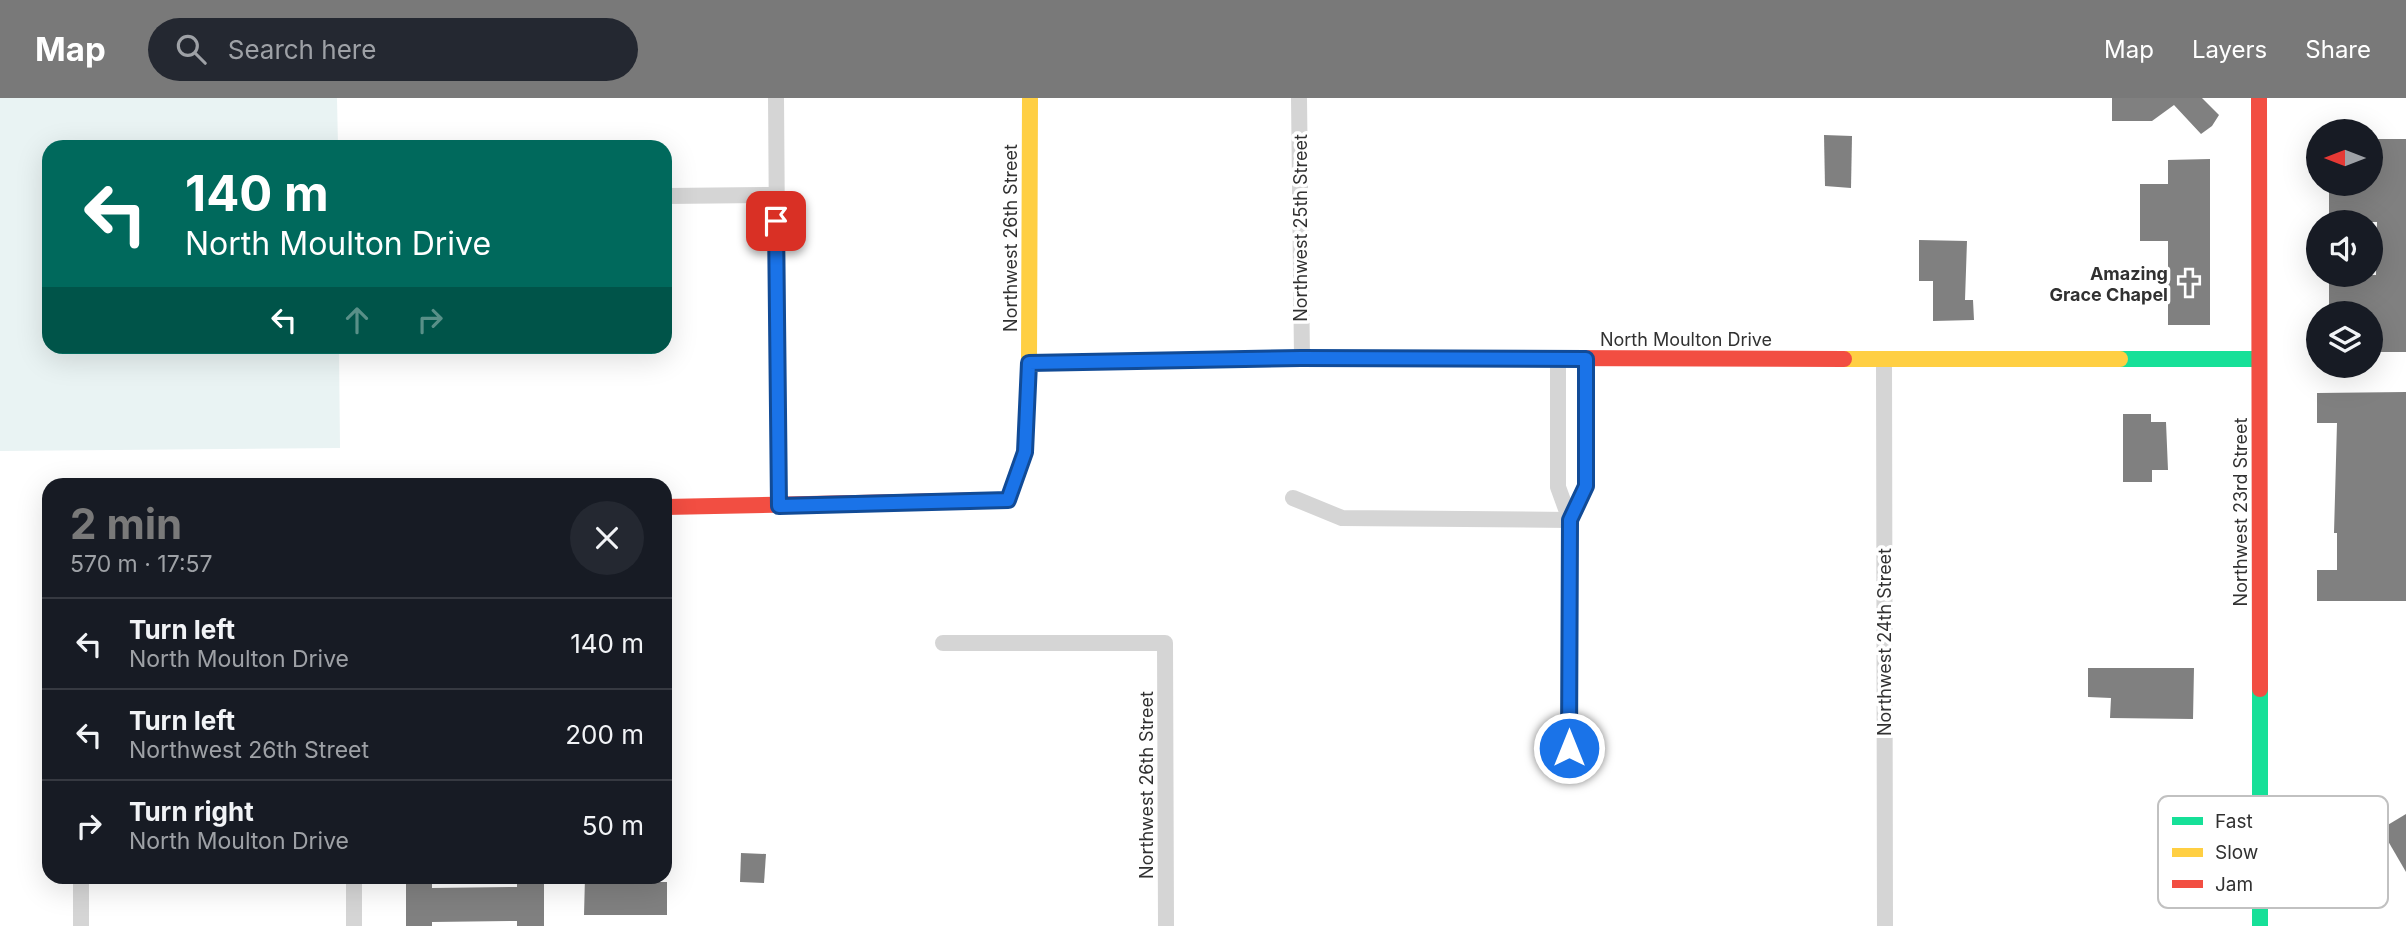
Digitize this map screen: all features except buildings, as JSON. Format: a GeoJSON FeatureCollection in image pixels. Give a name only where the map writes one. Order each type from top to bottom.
{"type":"FeatureCollection","features":[{"type":"Feature","properties":{"kind":"street"},"geometry":{"type":"LineString","coordinates":[[672,507],[779,506],[776,98]]}},
{"type":"Feature","properties":{"kind":"street","name":"Northwest 26th Street"},"geometry":{"type":"LineString","coordinates":[[779,506],[1008,500],[1025,452],[1029,363],[1030,98]]}},
{"type":"Feature","properties":{"kind":"street","name":"Northwest 25th Street"},"geometry":{"type":"LineString","coordinates":[[1299,98],[1301,358]]}},
{"type":"Feature","properties":{"kind":"street","name":"Northwest 23rd Street"},"geometry":{"type":"LineString","coordinates":[[2259,98],[2260,796]]}},
{"type":"Feature","properties":{"kind":"street"},"geometry":{"type":"LineString","coordinates":[[672,196],[775,195]]}},
{"type":"Feature","properties":{"kind":"street","name":"North Moulton Drive"},"geometry":{"type":"LineString","coordinates":[[1029,363],[1301,358],[2259,359]]}},
{"type":"Feature","properties":{"kind":"street"},"geometry":{"type":"LineString","coordinates":[[1558,358],[1558,487],[1570,520],[1569,774]]}},
{"type":"Feature","properties":{"kind":"street"},"geometry":{"type":"LineString","coordinates":[[1570,520],[1586,486],[1586,359]]}},
{"type":"Feature","properties":{"kind":"street","name":"Northwest 24th Street"},"geometry":{"type":"LineString","coordinates":[[1884,359],[1885,926]]}},
{"type":"Feature","properties":{"kind":"street"},"geometry":{"type":"LineString","coordinates":[[1558,444],[1586,443]]}},
{"type":"Feature","properties":{"kind":"street"},"geometry":{"type":"LineString","coordinates":[[1293,498],[1342,518],[1570,520]]}},
{"type":"Feature","properties":{"kind":"street","name":"Northwest 26th Street"},"geometry":{"type":"LineString","coordinates":[[943,643],[1165,643],[1166,926]]}},
{"type":"Feature","properties":{"kind":"street"},"geometry":{"type":"LineString","coordinates":[[81,884],[81,926]]}},
{"type":"Feature","properties":{"kind":"street"},"geometry":{"type":"LineString","coordinates":[[354,884],[354,926]]}},
{"type":"Feature","properties":{"kind":"street","name":"Northwest 23rd Street"},"geometry":{"type":"LineString","coordinates":[[2260,908],[2260,926]]}},
{"type":"Feature","properties":{"kind":"shaded area"},"geometry":{"type":"Polygon","coordinates":[[[0,98],[337,98],[338,140],[42,140],[42,354],[339,354],[340,448],[0,451],[0,98]]]}},
{"type":"Feature","properties":{"kind":"traffic: fast"},"geometry":{"type":"LineString","coordinates":[[1029,363],[1302,358],[1545,358]]}},
{"type":"Feature","properties":{"kind":"traffic: fast"},"geometry":{"type":"LineString","coordinates":[[2120,359],[2259,359]]}},
{"type":"Feature","properties":{"kind":"traffic: fast"},"geometry":{"type":"LineString","coordinates":[[2260,689],[2260,796]]}},
{"type":"Feature","properties":{"kind":"traffic: fast"},"geometry":{"type":"LineString","coordinates":[[2260,908],[2260,926]]}},
{"type":"Feature","properties":{"kind":"traffic: slow"},"geometry":{"type":"LineString","coordinates":[[995,500],[1008,500],[1025,452],[1029,363],[1030,98]]}},
{"type":"Feature","properties":{"kind":"traffic: slow"},"geometry":{"type":"LineString","coordinates":[[1844,359],[2120,359]]}},
{"type":"Feature","properties":{"kind":"traffic: jam"},"geometry":{"type":"LineString","coordinates":[[2259,98],[2260,689]]}},
{"type":"Feature","properties":{"kind":"traffic: jam"},"geometry":{"type":"LineString","coordinates":[[1545,358],[1844,359]]}},
{"type":"Feature","properties":{"kind":"traffic: jam"},"geometry":{"type":"LineString","coordinates":[[672,507],[995,500]]}},
{"type":"Feature","properties":{"kind":"place","name":"Amazing Grace Chapel"},"geometry":{"type":"Point","coordinates":[2189,283]}},
{"type":"Feature","properties":{"kind":"route"},"geometry":{"type":"LineString","coordinates":[[776,221],[779,506],[1008,500],[1025,452],[1029,363],[1301,358],[1586,359],[1586,486],[1570,520],[1569,748]]}}]}
